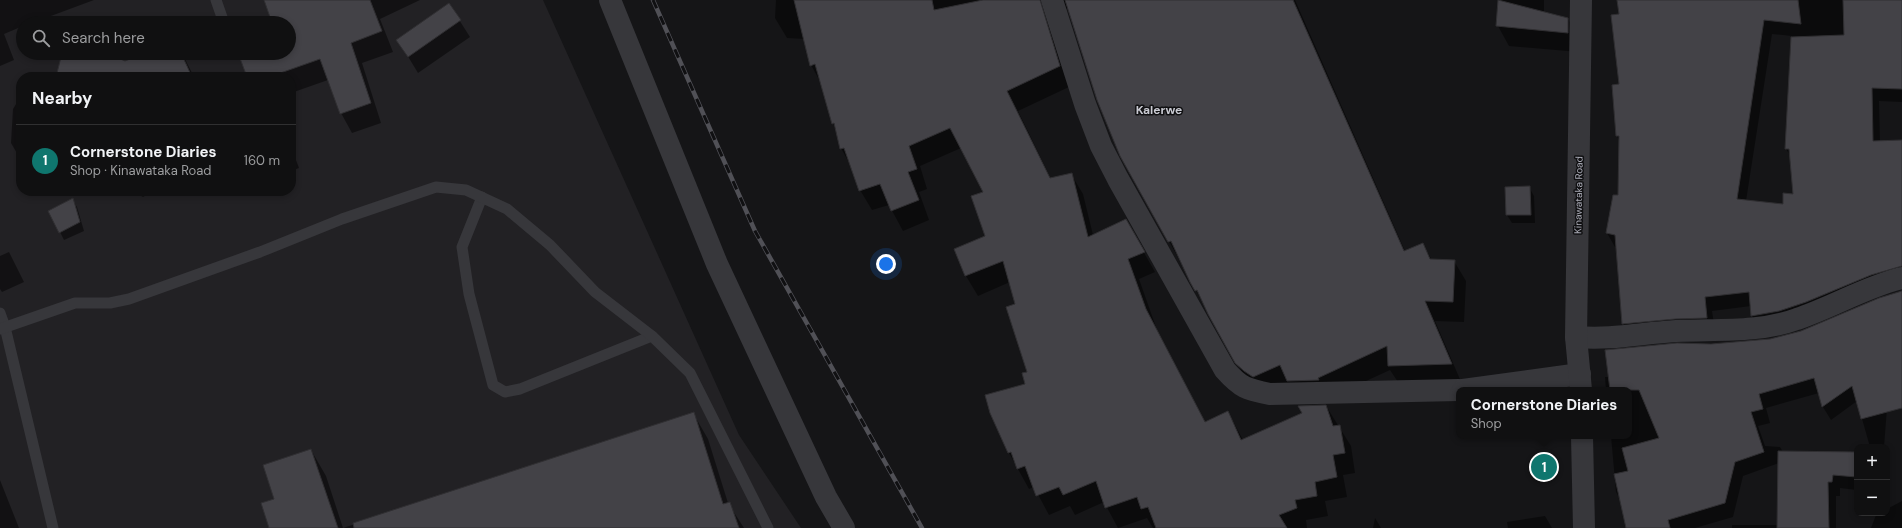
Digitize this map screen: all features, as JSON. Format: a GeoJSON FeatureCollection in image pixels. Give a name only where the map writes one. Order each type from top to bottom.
{"type":"FeatureCollection","features":[{"type":"Feature","properties":{"kind":"street"},"geometry":{"type":"LineString","coordinates":[[610,0],[717,264],[826,497],[844,528]]}},
{"type":"Feature","properties":{"kind":"street"},"geometry":{"type":"LineString","coordinates":[[1052,0],[1085,104],[1101,146],[1118,180],[1225,370],[1241,387],[1270,394],[1456,390]]}},
{"type":"Feature","properties":{"kind":"street","name":"Kinawataka Road"},"geometry":{"type":"LineString","coordinates":[[1580,382],[1576,337],[1581,0]]}},
{"type":"Feature","properties":{"kind":"street"},"geometry":{"type":"LineString","coordinates":[[1576,337],[1602,339],[1675,331],[1750,329],[1796,320],[1880,283],[1902,278]]}},
{"type":"Feature","properties":{"kind":"street"},"geometry":{"type":"LineString","coordinates":[[1507,387],[1580,382]]}},
{"type":"Feature","properties":{"kind":"street"},"geometry":{"type":"LineString","coordinates":[[1582,439],[1584,528]]}},
{"type":"Feature","properties":{"kind":"lane"},"geometry":{"type":"LineString","coordinates":[[216,0],[222,16]]}},
{"type":"Feature","properties":{"kind":"lane"},"geometry":{"type":"LineString","coordinates":[[3,328],[75,303],[110,303],[129,299],[260,252],[342,219],[436,187],[466,190],[507,209],[550,245],[596,292],[652,336],[690,373],[768,528]]}},
{"type":"Feature","properties":{"kind":"lane"},"geometry":{"type":"LineString","coordinates":[[482,197],[462,247],[469,294],[493,384],[505,392],[520,389],[652,336]]}},
{"type":"Feature","properties":{"kind":"lane"},"geometry":{"type":"LineString","coordinates":[[0,313],[53,528]]}},
{"type":"Feature","properties":{"kind":"shaded area"},"geometry":{"type":"Polygon","coordinates":[[[0,0],[543,0],[739,435],[801,528],[0,528],[0,0]]]}},
{"type":"Feature","properties":{"kind":"building"},"geometry":{"type":"Polygon","coordinates":[[[264,0],[370,0],[382,31],[351,43],[371,103],[340,114],[320,59],[283,72],[245,72],[241,60],[296,60],[296,16],[270,16],[264,0]]]}},
{"type":"Feature","properties":{"kind":"building"},"geometry":{"type":"Polygon","coordinates":[[[794,0],[932,0],[934,10],[983,0],[1040,0],[1060,66],[1007,91],[1050,178],[1072,173],[1088,237],[1126,219],[1145,252],[1128,259],[1146,309],[1205,422],[1228,411],[1241,440],[1302,413],[1298,406],[1326,405],[1333,426],[1340,425],[1345,453],[1333,455],[1337,477],[1315,482],[1317,496],[1295,500],[1297,508],[1279,515],[1287,528],[1156,528],[1148,507],[1141,509],[1137,497],[1105,508],[1096,481],[1063,495],[1059,487],[1036,496],[1025,466],[1017,469],[1011,452],[1008,453],[990,413],[985,395],[1025,384],[1022,373],[1027,372],[1006,307],[1015,304],[1003,261],[965,276],[954,249],[985,236],[971,196],[983,192],[950,128],[909,146],[917,169],[908,172],[919,200],[891,211],[880,184],[859,191],[844,148],[840,149],[834,123],[832,124],[815,64],[810,66],[794,0]]]}},
{"type":"Feature","properties":{"kind":"building"},"geometry":{"type":"Polygon","coordinates":[[[1065,0],[1293,0],[1404,251],[1423,243],[1430,259],[1455,260],[1453,302],[1425,301],[1452,364],[1388,366],[1387,346],[1318,378],[1319,380],[1287,381],[1280,365],[1253,377],[1235,363],[1208,314],[1197,290],[1195,291],[1190,282],[1171,241],[1168,242],[1120,156],[1097,100],[1065,0]]]}},
{"type":"Feature","properties":{"kind":"building"},"geometry":{"type":"Polygon","coordinates":[[[1498,0],[1568,18],[1568,33],[1496,26],[1498,0]]]}},
{"type":"Feature","properties":{"kind":"building"},"geometry":{"type":"Polygon","coordinates":[[[1617,0],[1798,0],[1801,24],[1764,20],[1737,199],[1783,204],[1783,193],[1793,194],[1789,149],[1785,149],[1791,37],[1844,35],[1843,0],[1902,0],[1902,89],[1872,88],[1873,141],[1902,140],[1902,266],[1871,275],[1806,302],[1779,311],[1751,316],[1749,292],[1705,297],[1707,318],[1675,319],[1622,324],[1615,235],[1606,233],[1613,195],[1618,195],[1619,136],[1616,136],[1612,85],[1619,84],[1611,15],[1619,14],[1617,0]]]}},
{"type":"Feature","properties":{"kind":"building"},"geometry":{"type":"Polygon","coordinates":[[[449,3],[461,20],[408,57],[396,40],[449,3]]]}},
{"type":"Feature","properties":{"kind":"building"},"geometry":{"type":"Polygon","coordinates":[[[60,60],[184,60],[190,72],[57,72],[60,60]]]}},
{"type":"Feature","properties":{"kind":"building"},"geometry":{"type":"Polygon","coordinates":[[[1530,186],[1531,215],[1506,215],[1505,187],[1530,186]]]}},
{"type":"Feature","properties":{"kind":"building"},"geometry":{"type":"Polygon","coordinates":[[[73,198],[80,222],[59,233],[48,211],[73,198]]]}},
{"type":"Feature","properties":{"kind":"building"},"geometry":{"type":"Polygon","coordinates":[[[1902,291],[1902,408],[1861,419],[1852,386],[1822,407],[1814,378],[1759,394],[1763,409],[1751,412],[1764,452],[1735,462],[1725,503],[1668,520],[1670,528],[1626,528],[1614,474],[1628,471],[1622,448],[1659,438],[1639,390],[1632,390],[1632,387],[1610,387],[1605,350],[1677,343],[1711,344],[1770,339],[1801,331],[1879,298],[1902,291]]]}},
{"type":"Feature","properties":{"kind":"building"},"geometry":{"type":"Polygon","coordinates":[[[694,412],[723,504],[730,502],[739,528],[354,528],[353,523],[694,412]]]}},
{"type":"Feature","properties":{"kind":"building"},"geometry":{"type":"Polygon","coordinates":[[[311,449],[338,528],[269,528],[261,503],[274,499],[263,465],[311,449]]]}},
{"type":"Feature","properties":{"kind":"building"},"geometry":{"type":"Polygon","coordinates":[[[1778,451],[1854,452],[1854,477],[1833,475],[1832,482],[1828,482],[1829,528],[1777,528],[1778,451]]]}},
{"type":"Feature","properties":{"kind":"railway"},"geometry":{"type":"LineString","coordinates":[[653,0],[755,231],[922,528]]}},
{"type":"Feature","properties":{"kind":"place","name":"Cornerstone Diaries"},"geometry":{"type":"Point","coordinates":[1544,467]}},
{"type":"Feature","properties":{"kind":"district","name":"Kalerwe"},"geometry":{"type":"Point","coordinates":[1159,110]}}]}
